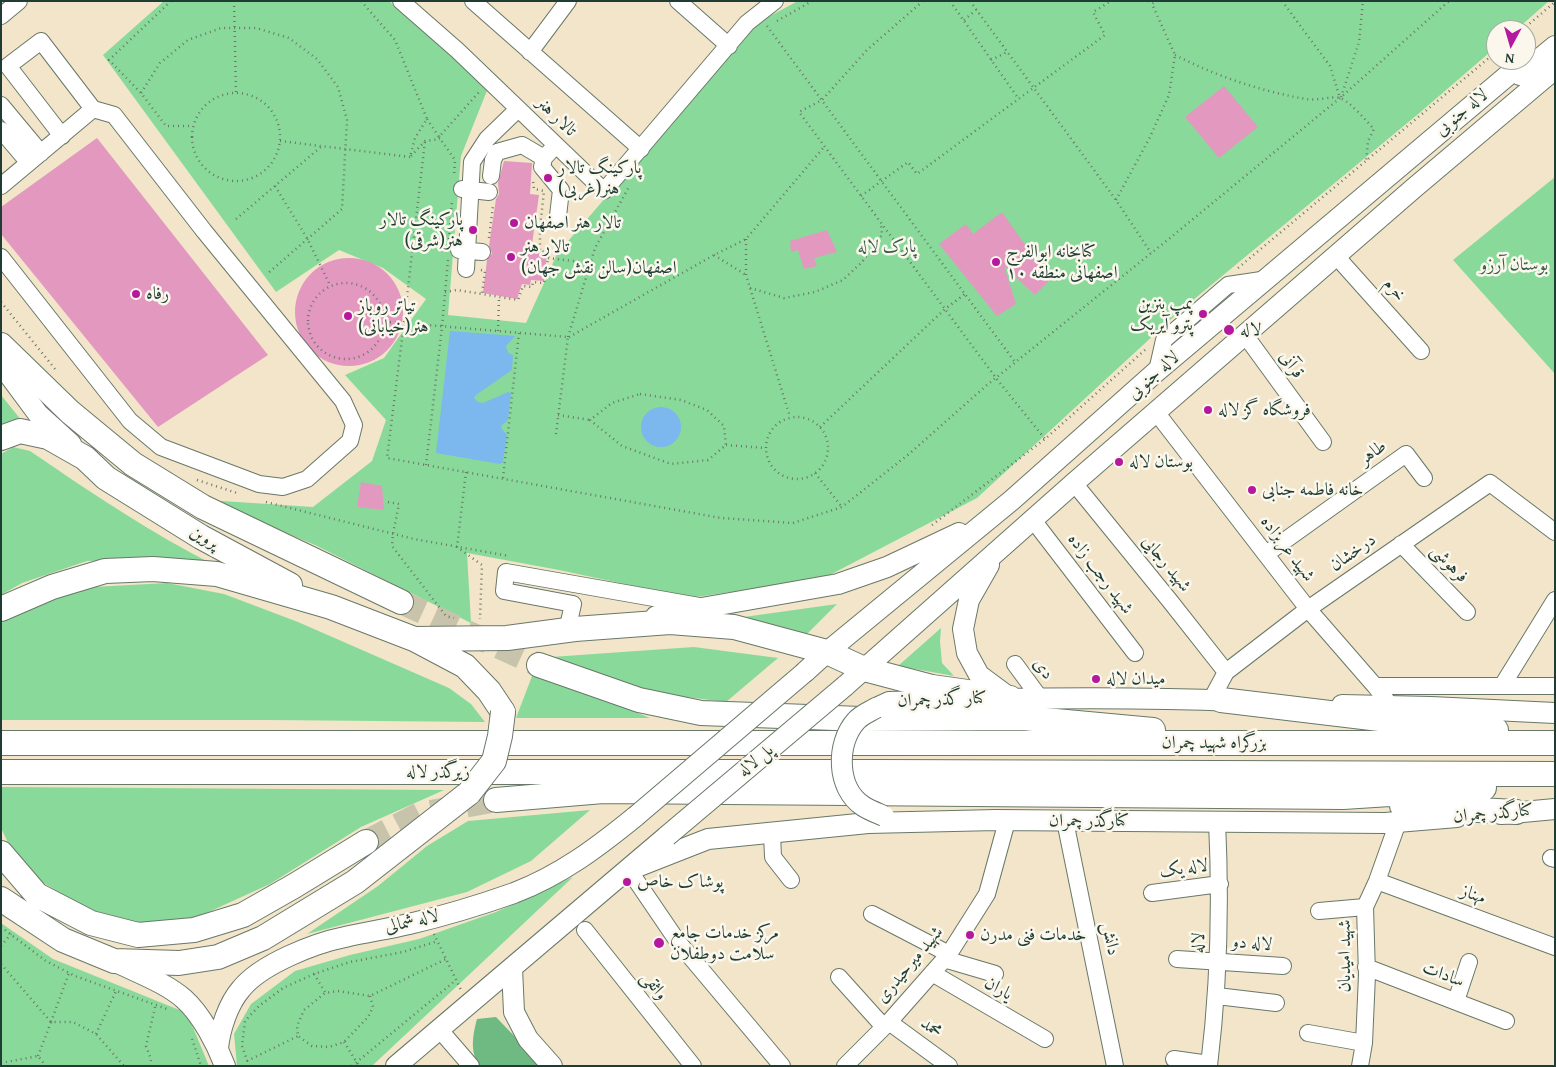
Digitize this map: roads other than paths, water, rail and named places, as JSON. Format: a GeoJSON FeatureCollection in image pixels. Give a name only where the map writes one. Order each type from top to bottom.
{"type":"FeatureCollection","features":[{"type":"Feature","properties":{"kind":"highway"},"geometry":{"type":"LineString","coordinates":[[1,345],[70,412],[132,464],[202,507],[401,602]]}},
{"type":"Feature","properties":{"kind":"highway","name":"پروین"},"geometry":{"type":"LineString","coordinates":[[1,438],[20,431],[48,436],[85,458],[106,478],[201,537],[331,607]]}},
{"type":"Feature","properties":{"kind":"highway"},"geometry":{"type":"LineString","coordinates":[[1,609],[52,587],[105,571],[153,569],[217,574],[331,607],[414,639],[465,666],[489,691],[503,712],[494,760],[469,793],[355,882],[263,938],[218,956],[180,963],[114,961],[63,940],[1,900]]}},
{"type":"Feature","properties":{"kind":"highway"},"geometry":{"type":"LineString","coordinates":[[414,639],[507,638],[571,630],[670,622],[734,627],[826,652],[864,669],[932,687],[1010,698]]}},
{"type":"Feature","properties":{"kind":"highway"},"geometry":{"type":"LineString","coordinates":[[539,665],[639,700],[702,713],[861,719],[1023,718],[1314,743]]}},
{"type":"Feature","properties":{"kind":"highway"},"geometry":{"type":"LineString","coordinates":[[1220,689],[1388,720],[1555,736]]}},
{"type":"Feature","properties":{"kind":"highway","name":"زیرگذر لاله"},"geometry":{"type":"LineString","coordinates":[[1,743],[873,744]]}},
{"type":"Feature","properties":{"kind":"highway","name":"بزرگراه شهید چمران"},"geometry":{"type":"LineString","coordinates":[[873,744],[1555,743]]}},
{"type":"Feature","properties":{"kind":"highway","name":"زیرگذر لاله"},"geometry":{"type":"LineString","coordinates":[[1,772],[875,772]]}},
{"type":"Feature","properties":{"kind":"highway","name":"بزرگراه شهید چمران"},"geometry":{"type":"LineString","coordinates":[[875,772],[1555,774]]}},
{"type":"Feature","properties":{"kind":"highway"},"geometry":{"type":"LineString","coordinates":[[496,800],[603,791],[1343,797],[1555,782]]}},
{"type":"Feature","properties":{"kind":"highway"},"geometry":{"type":"LineString","coordinates":[[1211,796],[1516,812]]}},
{"type":"Feature","properties":{"kind":"highway"},"geometry":{"type":"LineString","coordinates":[[1,853],[37,895],[91,923],[138,935],[194,930],[243,915],[366,842]]}},
{"type":"Feature","properties":{"kind":"highway"},"geometry":{"type":"LineString","coordinates":[[1,890],[21,912]]}},
{"type":"Feature","properties":{"kind":"main road","name":"لاله جنوبی"},"geometry":{"type":"LineString","coordinates":[[1536,52],[1555,36]]}},
{"type":"Feature","properties":{"kind":"main road"},"geometry":{"type":"LineString","coordinates":[[1513,104],[1506,104],[1501,101],[1501,91],[1555,46]]}},
{"type":"Feature","properties":{"kind":"main road","name":"لاله جنوبی"},"geometry":{"type":"LineString","coordinates":[[864,669],[1074,483],[1363,232],[1555,69]]}},
{"type":"Feature","properties":{"kind":"main road","name":"لاله جنوبی"},"geometry":{"type":"LineString","coordinates":[[826,652],[992,516],[1157,372],[1514,70]]}},
{"type":"Feature","properties":{"kind":"main road"},"geometry":{"type":"LineString","coordinates":[[1363,232],[1364,220],[1474,126],[1475,116],[1470,112],[1463,112]]}},
{"type":"Feature","properties":{"kind":"main road"},"geometry":{"type":"LineString","coordinates":[[1,364],[38,414],[85,458]]}},
{"type":"Feature","properties":{"kind":"main road"},"geometry":{"type":"LineString","coordinates":[[571,630],[838,584],[888,567],[992,516]]}},
{"type":"Feature","properties":{"kind":"main road"},"geometry":{"type":"LineString","coordinates":[[999,549],[969,600],[963,629],[967,653],[979,675],[1010,698],[1129,698],[1220,689],[1390,706],[1555,713]]}},
{"type":"Feature","properties":{"kind":"main road","name":"پل لاله"},"geometry":{"type":"LineString","coordinates":[[636,816],[826,652]]}},
{"type":"Feature","properties":{"kind":"main road","name":"پل لاله"},"geometry":{"type":"LineString","coordinates":[[629,870],[864,669]]}},
{"type":"Feature","properties":{"kind":"main road","name":"کنار گذر چمران"},"geometry":{"type":"LineString","coordinates":[[926,822],[884,816],[862,805],[849,790],[842,770],[842,751],[847,734],[856,720],[889,702],[1010,698]]}},
{"type":"Feature","properties":{"kind":"main road","name":"کنارگذر چمران"},"geometry":{"type":"LineString","coordinates":[[629,870],[708,839],[868,823],[1006,820],[1398,822],[1555,809]]}},
{"type":"Feature","properties":{"kind":"main road","name":"لاله شمالی"},"geometry":{"type":"LineString","coordinates":[[222,1057],[219,1032],[226,1015],[240,989],[259,973],[310,947],[344,937],[409,924],[515,892],[567,868],[601,845],[636,816]]}},
{"type":"Feature","properties":{"kind":"main road"},"geometry":{"type":"LineString","coordinates":[[396,1066],[629,870]]}},
{"type":"Feature","properties":{"kind":"main road"},"geometry":{"type":"LineString","coordinates":[[114,961],[163,985],[184,1000],[198,1017],[222,1057]]}},
{"type":"Feature","properties":{"kind":"main road"},"geometry":{"type":"LineString","coordinates":[[512,968],[514,1012],[528,1039],[552,1066]]}},
{"type":"Feature","properties":{"kind":"street"},"geometry":{"type":"LineString","coordinates":[[2,11],[19,1]]}},
{"type":"Feature","properties":{"kind":"street","name":"تالار هنر"},"geometry":{"type":"LineString","coordinates":[[401,1],[457,50],[604,191],[747,23],[774,1]]}},
{"type":"Feature","properties":{"kind":"street"},"geometry":{"type":"LineString","coordinates":[[473,1],[641,149]]}},
{"type":"Feature","properties":{"kind":"street"},"geometry":{"type":"LineString","coordinates":[[530,52],[568,1]]}},
{"type":"Feature","properties":{"kind":"street"},"geometry":{"type":"LineString","coordinates":[[678,1],[729,46]]}},
{"type":"Feature","properties":{"kind":"street"},"geometry":{"type":"LineString","coordinates":[[1,258],[130,421],[161,447],[259,484],[283,487],[307,479],[350,441],[354,425],[343,401],[204,231],[114,115],[93,109],[41,41],[8,66],[62,136]]}},
{"type":"Feature","properties":{"kind":"street"},"geometry":{"type":"LineString","coordinates":[[1,105],[35,158]]}},
{"type":"Feature","properties":{"kind":"street"},"geometry":{"type":"LineString","coordinates":[[2,184],[93,109]]}},
{"type":"Feature","properties":{"kind":"street"},"geometry":{"type":"LineString","coordinates":[[472,270],[466,249],[472,224],[460,189],[472,162],[487,139],[518,109]]}},
{"type":"Feature","properties":{"kind":"street"},"geometry":{"type":"LineString","coordinates":[[1,130],[35,158]]}},
{"type":"Feature","properties":{"kind":"street"},"geometry":{"type":"LineString","coordinates":[[460,189],[491,190],[493,160],[497,152],[522,145],[544,158]]}},
{"type":"Feature","properties":{"kind":"street"},"geometry":{"type":"LineString","coordinates":[[556,145],[544,158],[542,167],[562,190],[558,216]]}},
{"type":"Feature","properties":{"kind":"street","name":"خرم"},"geometry":{"type":"LineString","coordinates":[[1336,256],[1421,351]]}},
{"type":"Feature","properties":{"kind":"street","name":"قرآنی"},"geometry":{"type":"LineString","coordinates":[[1245,335],[1323,442]]}},
{"type":"Feature","properties":{"kind":"street","name":"شهید عربزاده"},"geometry":{"type":"LineString","coordinates":[[1156,412],[1308,609],[1390,706]]}},
{"type":"Feature","properties":{"kind":"street","name":"طاهر"},"geometry":{"type":"LineString","coordinates":[[1266,554],[1406,454],[1424,478]]}},
{"type":"Feature","properties":{"kind":"street","name":"شهید رجایی"},"geometry":{"type":"LineString","coordinates":[[1074,483],[1170,600],[1220,689]]}},
{"type":"Feature","properties":{"kind":"street","name":"درخشان"},"geometry":{"type":"LineString","coordinates":[[1220,689],[1308,609],[1490,483],[1555,532]]}},
{"type":"Feature","properties":{"kind":"street","name":"شهید رجب زاده"},"geometry":{"type":"LineString","coordinates":[[1033,520],[1136,653]]}},
{"type":"Feature","properties":{"kind":"street","name":"فرهوشی"},"geometry":{"type":"LineString","coordinates":[[1401,544],[1468,612]]}},
{"type":"Feature","properties":{"kind":"street"},"geometry":{"type":"LineString","coordinates":[[571,630],[573,604],[504,591],[506,572],[706,607]]}},
{"type":"Feature","properties":{"kind":"street"},"geometry":{"type":"LineString","coordinates":[[1502,686],[1555,600]]}},
{"type":"Feature","properties":{"kind":"street","name":"دی"},"geometry":{"type":"LineString","coordinates":[[1014,664],[1040,698]]}},
{"type":"Feature","properties":{"kind":"street"},"geometry":{"type":"LineString","coordinates":[[1375,686],[1555,686]]}},
{"type":"Feature","properties":{"kind":"street","name":"شهید میرحیدری"},"geometry":{"type":"LineString","coordinates":[[845,1066],[886,1024],[947,956],[987,894],[1006,820]]}},
{"type":"Feature","properties":{"kind":"street","name":"دانش"},"geometry":{"type":"LineString","coordinates":[[1065,821],[1115,1066]]}},
{"type":"Feature","properties":{"kind":"street","name":"لاله"},"geometry":{"type":"LineString","coordinates":[[1209,1065],[1217,996],[1220,884],[1217,821]]}},
{"type":"Feature","properties":{"kind":"street","name":"شهید امیدیان"},"geometry":{"type":"LineString","coordinates":[[1360,1066],[1364,1043],[1365,907],[1377,881],[1398,822]]}},
{"type":"Feature","properties":{"kind":"street"},"geometry":{"type":"LineString","coordinates":[[772,833],[773,857],[791,880]]}},
{"type":"Feature","properties":{"kind":"street"},"geometry":{"type":"LineString","coordinates":[[629,870],[678,942],[782,1066]]}},
{"type":"Feature","properties":{"kind":"street","name":"مهناز"},"geometry":{"type":"LineString","coordinates":[[1377,881],[1555,947]]}},
{"type":"Feature","properties":{"kind":"street","name":"لاله یک"},"geometry":{"type":"LineString","coordinates":[[1152,893],[1220,884]]}},
{"type":"Feature","properties":{"kind":"street"},"geometry":{"type":"LineString","coordinates":[[1319,911],[1365,907]]}},
{"type":"Feature","properties":{"kind":"street"},"geometry":{"type":"LineString","coordinates":[[872,914],[947,956],[995,974]]}},
{"type":"Feature","properties":{"kind":"street","name":"واثقی"},"geometry":{"type":"LineString","coordinates":[[585,930],[693,1066]]}},
{"type":"Feature","properties":{"kind":"street","name":"لاله دو"},"geometry":{"type":"LineString","coordinates":[[1177,959],[1283,966]]}},
{"type":"Feature","properties":{"kind":"street"},"geometry":{"type":"LineString","coordinates":[[1456,1001],[1469,962]]}},
{"type":"Feature","properties":{"kind":"street","name":"سادات"},"geometry":{"type":"LineString","coordinates":[[1366,967],[1506,1021]]}},
{"type":"Feature","properties":{"kind":"street","name":"یاران"},"geometry":{"type":"LineString","coordinates":[[932,973],[1045,1039]]}},
{"type":"Feature","properties":{"kind":"street","name":"محمد"},"geometry":{"type":"LineString","coordinates":[[839,978],[886,1024],[949,1066]]}},
{"type":"Feature","properties":{"kind":"street"},"geometry":{"type":"LineString","coordinates":[[1217,996],[1276,1003]]}},
{"type":"Feature","properties":{"kind":"street"},"geometry":{"type":"LineString","coordinates":[[439,1029],[471,1066]]}},
{"type":"Feature","properties":{"kind":"street"},"geometry":{"type":"LineString","coordinates":[[1308,1033],[1364,1043]]}},
{"type":"Feature","properties":{"kind":"street"},"geometry":{"type":"LineString","coordinates":[[1174,1059],[1209,1065]]}},
{"type":"Feature","properties":{"kind":"water"},"geometry":{"type":"Polygon","coordinates":[[[450,331],[515,336],[506,346],[508,353],[513,355],[512,370],[474,398],[478,402],[483,403],[508,392],[511,393],[508,420],[501,426],[507,435],[503,462],[500,464],[436,453],[450,331]]]}},
{"type":"Feature","properties":{"kind":"water"},"geometry":{"type":"Polygon","coordinates":[[[665,407],[672,410],[678,416],[681,427],[680,435],[672,444],[665,447],[657,447],[650,444],[642,435],[641,423],[644,416],[653,408],[665,407]]]}},
{"type":"Feature","properties":{"kind":"tunnel"},"geometry":{"type":"LineString","coordinates":[[401,602],[539,665]]}},
{"type":"Feature","properties":{"kind":"tunnel"},"geometry":{"type":"LineString","coordinates":[[366,842],[420,814],[496,800]]}},
{"type":"Feature","properties":{"kind":"place","name":"پارکینگ تالار هنر(غربی)"},"geometry":{"type":"Point","coordinates":[548,178]}},
{"type":"Feature","properties":{"kind":"place","name":"تالار هنر اصفهان"},"geometry":{"type":"Point","coordinates":[514,223]}},
{"type":"Feature","properties":{"kind":"place","name":"پارکینگ تالار هنر(شرقی)"},"geometry":{"type":"Point","coordinates":[473,230]}},
{"type":"Feature","properties":{"kind":"place","name":"تالار هنر اصفهان(سالن نقش جهان)"},"geometry":{"type":"Point","coordinates":[511,257]}},
{"type":"Feature","properties":{"kind":"place","name":"کتابخانه ابوالفرج اصفهانی منطقه ۱۰"},"geometry":{"type":"Point","coordinates":[996,262]}},
{"type":"Feature","properties":{"kind":"place","name":"رفاه"},"geometry":{"type":"Point","coordinates":[136,294]}},
{"type":"Feature","properties":{"kind":"place","name":"پمپ بنزین پترو آیریک"},"geometry":{"type":"Point","coordinates":[1203,314]}},
{"type":"Feature","properties":{"kind":"place","name":"تیاتر روباز هنر(خیابانی)"},"geometry":{"type":"Point","coordinates":[348,316]}},
{"type":"Feature","properties":{"kind":"place","name":"لاله"},"geometry":{"type":"Point","coordinates":[1229,330]}},
{"type":"Feature","properties":{"kind":"place","name":"فروشگاه گز لاله"},"geometry":{"type":"Point","coordinates":[1208,410]}},
{"type":"Feature","properties":{"kind":"place","name":"بوستان لاله"},"geometry":{"type":"Point","coordinates":[1119,462]}},
{"type":"Feature","properties":{"kind":"place","name":"خانه فاطمه جنابی"},"geometry":{"type":"Point","coordinates":[1252,490]}},
{"type":"Feature","properties":{"kind":"place","name":"میدان لاله"},"geometry":{"type":"Point","coordinates":[1096,679]}},
{"type":"Feature","properties":{"kind":"place","name":"پوشاک خاص"},"geometry":{"type":"Point","coordinates":[627,882]}},
{"type":"Feature","properties":{"kind":"place","name":"خدمات فنی مدرن"},"geometry":{"type":"Point","coordinates":[970,935]}},
{"type":"Feature","properties":{"kind":"place","name":"مرکز خدمات جامع سلامت دوطفلان"},"geometry":{"type":"Point","coordinates":[659,943]}},
{"type":"Feature","properties":{"kind":"park label","name":"پارک لاله"},"geometry":{"type":"Point","coordinates":[887,247]}},
{"type":"Feature","properties":{"kind":"park label","name":"بوستان آرزو"},"geometry":{"type":"Point","coordinates":[1514,265]}}]}
